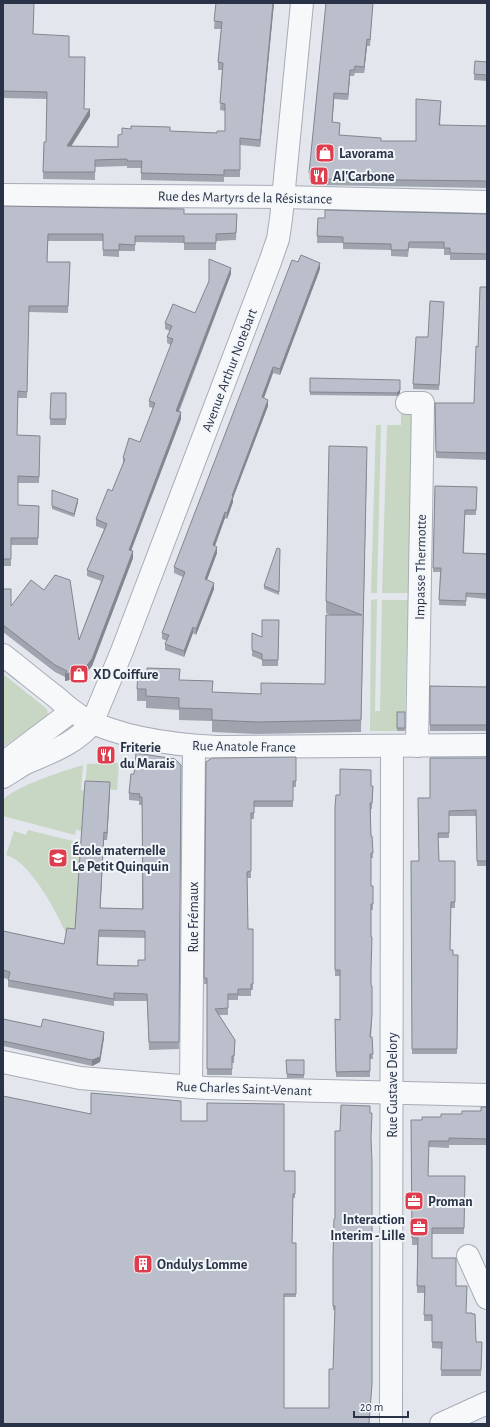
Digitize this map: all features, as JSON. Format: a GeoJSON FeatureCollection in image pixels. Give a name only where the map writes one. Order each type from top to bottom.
{"type":"FeatureCollection","features":[{"type":"Feature","properties":{"kind":"street","name":"Avenue Arthur Notebart"},"geometry":{"type":"LineString","coordinates":[[92,723],[125,643],[270,262],[280,230],[302,3]]}},
{"type":"Feature","properties":{"kind":"street","name":"Rue des Martyrs de la Résistance"},"geometry":{"type":"LineString","coordinates":[[3,195],[283,197],[487,202]]}},
{"type":"Feature","properties":{"kind":"street","name":"Impasse Thermotte"},"geometry":{"type":"LineString","coordinates":[[407,403],[423,403],[418,746]]}},
{"type":"Feature","properties":{"kind":"street","name":"Rue Anatole France"},"geometry":{"type":"LineString","coordinates":[[3,655],[72,711],[92,723],[148,739],[194,746],[217,747],[487,745]]}},
{"type":"Feature","properties":{"kind":"street"},"geometry":{"type":"LineString","coordinates":[[3,763],[72,711]]}},
{"type":"Feature","properties":{"kind":"street"},"geometry":{"type":"LineString","coordinates":[[3,777],[22,765],[71,741],[82,734],[92,723]]}},
{"type":"Feature","properties":{"kind":"street","name":"Rue Frémaux"},"geometry":{"type":"LineString","coordinates":[[191,1087],[194,746]]}},
{"type":"Feature","properties":{"kind":"street","name":"Rue Gustave Delory"},"geometry":{"type":"LineString","coordinates":[[391,1424],[392,746]]}},
{"type":"Feature","properties":{"kind":"street","name":"Rue Charles Saint-Venant"},"geometry":{"type":"LineString","coordinates":[[3,1062],[80,1078],[191,1087],[255,1090],[487,1095]]}},
{"type":"Feature","properties":{"kind":"street"},"geometry":{"type":"LineString","coordinates":[[468,1256],[487,1298]]}},
{"type":"Feature","properties":{"kind":"street"},"geometry":{"type":"LineString","coordinates":[[441,1424],[487,1403]]}},
{"type":"Feature","properties":{"kind":"green space"},"geometry":{"type":"Polygon","coordinates":[[[401,411],[412,412],[408,593],[382,593],[387,425],[401,425],[401,411]]]}},
{"type":"Feature","properties":{"kind":"green space"},"geometry":{"type":"Polygon","coordinates":[[[376,425],[381,425],[377,593],[371,593],[376,425]]]}},
{"type":"Feature","properties":{"kind":"green space"},"geometry":{"type":"Polygon","coordinates":[[[377,599],[375,711],[380,711],[382,600],[408,600],[405,715],[397,715],[397,731],[370,731],[371,600],[377,599]]]}},
{"type":"Feature","properties":{"kind":"green space"},"geometry":{"type":"Polygon","coordinates":[[[3,674],[47,709],[48,715],[3,747],[3,674]]]}},
{"type":"Feature","properties":{"kind":"green space"},"geometry":{"type":"Polygon","coordinates":[[[119,763],[117,790],[85,788],[87,764],[119,763]]]}},
{"type":"Feature","properties":{"kind":"green space"},"geometry":{"type":"Polygon","coordinates":[[[83,765],[81,790],[85,791],[82,831],[76,830],[75,835],[3,816],[3,800],[18,789],[83,765]]]}},
{"type":"Feature","properties":{"kind":"green space"},"geometry":{"type":"Polygon","coordinates":[[[28,830],[81,843],[75,936],[67,936],[50,902],[33,877],[15,859],[6,855],[14,831],[26,835],[28,830]]]}},
{"type":"Feature","properties":{"kind":"building"},"geometry":{"type":"Polygon","coordinates":[[[3,3],[34,3],[33,34],[69,36],[69,57],[85,57],[84,109],[90,109],[67,146],[118,147],[118,135],[122,134],[122,128],[131,129],[131,126],[170,127],[170,131],[217,133],[217,131],[225,131],[225,104],[220,103],[223,63],[218,62],[222,22],[214,21],[216,3],[273,3],[260,140],[240,138],[240,170],[224,170],[224,175],[141,173],[142,161],[127,161],[127,159],[95,160],[95,172],[43,172],[44,142],[46,142],[47,92],[3,91],[3,3]]]}},
{"type":"Feature","properties":{"kind":"building"},"geometry":{"type":"Polygon","coordinates":[[[326,3],[373,3],[370,40],[367,39],[364,67],[355,66],[354,70],[350,70],[348,94],[334,93],[332,122],[340,123],[339,135],[381,138],[381,141],[416,141],[416,99],[441,101],[439,125],[487,126],[487,181],[317,179],[309,173],[326,3]]]}},
{"type":"Feature","properties":{"kind":"building"},"geometry":{"type":"Polygon","coordinates":[[[475,61],[487,62],[487,75],[474,74],[475,61]]]}},
{"type":"Feature","properties":{"kind":"building"},"geometry":{"type":"Polygon","coordinates":[[[3,206],[184,209],[184,214],[237,214],[236,233],[216,234],[216,243],[184,243],[184,236],[135,236],[135,245],[119,244],[119,250],[103,250],[103,234],[48,234],[47,262],[70,262],[68,306],[29,306],[27,392],[18,391],[17,435],[40,436],[39,477],[18,476],[18,505],[39,506],[38,538],[11,538],[11,559],[3,559],[3,206]]]}},
{"type":"Feature","properties":{"kind":"building"},"geometry":{"type":"Polygon","coordinates":[[[325,210],[487,214],[487,254],[450,253],[450,248],[444,248],[444,242],[409,242],[408,250],[391,250],[391,244],[343,243],[343,237],[317,236],[318,218],[325,218],[325,210]]]}},
{"type":"Feature","properties":{"kind":"building"},"geometry":{"type":"Polygon","coordinates":[[[301,255],[320,263],[280,369],[273,367],[262,397],[268,400],[227,513],[225,512],[213,545],[217,547],[205,579],[214,583],[196,629],[193,627],[184,651],[165,644],[169,635],[162,633],[185,572],[174,567],[292,260],[298,262],[301,255]]]}},
{"type":"Feature","properties":{"kind":"building"},"geometry":{"type":"Polygon","coordinates":[[[209,259],[231,268],[176,411],[181,412],[129,550],[133,551],[92,659],[83,670],[65,674],[67,671],[55,665],[3,625],[3,589],[11,589],[11,606],[31,580],[44,590],[55,575],[70,580],[79,640],[104,576],[87,570],[107,524],[96,519],[108,489],[112,491],[125,459],[123,458],[129,438],[140,442],[155,403],[149,401],[173,339],[167,337],[172,326],[165,323],[173,304],[195,313],[209,281],[209,259]]]}},
{"type":"Feature","properties":{"kind":"building"},"geometry":{"type":"Polygon","coordinates":[[[480,287],[487,287],[487,453],[436,452],[435,403],[474,403],[480,287]]]}},
{"type":"Feature","properties":{"kind":"building"},"geometry":{"type":"Polygon","coordinates":[[[430,301],[444,302],[439,385],[413,384],[416,337],[428,337],[430,301]]]}},
{"type":"Feature","properties":{"kind":"building"},"geometry":{"type":"Polygon","coordinates":[[[310,378],[400,380],[400,390],[397,393],[310,392],[310,378]]]}},
{"type":"Feature","properties":{"kind":"building"},"geometry":{"type":"Polygon","coordinates":[[[51,393],[66,393],[66,419],[50,419],[51,393]]]}},
{"type":"Feature","properties":{"kind":"building"},"geometry":{"type":"Polygon","coordinates":[[[329,446],[367,447],[361,720],[258,722],[212,720],[212,709],[179,708],[179,698],[146,696],[146,689],[137,689],[138,671],[147,671],[147,668],[180,669],[179,680],[213,681],[212,692],[261,694],[261,683],[325,684],[326,615],[362,615],[326,601],[329,446]]]}},
{"type":"Feature","properties":{"kind":"building"},"geometry":{"type":"Polygon","coordinates":[[[435,486],[477,487],[476,510],[465,510],[463,553],[487,554],[487,594],[466,593],[466,601],[439,600],[441,568],[433,568],[435,486]]]}},
{"type":"Feature","properties":{"kind":"building"},"geometry":{"type":"Polygon","coordinates":[[[52,490],[78,499],[74,514],[52,506],[52,490]]]}},
{"type":"Feature","properties":{"kind":"building"},"geometry":{"type":"Polygon","coordinates":[[[277,548],[280,549],[279,592],[264,586],[277,548]]]}},
{"type":"Feature","properties":{"kind":"building"},"geometry":{"type":"Polygon","coordinates":[[[262,620],[279,620],[278,660],[262,660],[262,654],[252,650],[252,633],[262,637],[262,620]]]}},
{"type":"Feature","properties":{"kind":"building"},"geometry":{"type":"Polygon","coordinates":[[[430,686],[487,687],[487,725],[430,725],[430,686]]]}},
{"type":"Feature","properties":{"kind":"building"},"geometry":{"type":"Polygon","coordinates":[[[397,712],[405,712],[405,728],[397,728],[397,712]]]}},
{"type":"Feature","properties":{"kind":"building"},"geometry":{"type":"Polygon","coordinates":[[[136,753],[175,759],[181,765],[179,1042],[149,1042],[147,994],[114,993],[114,999],[8,980],[10,972],[3,970],[3,931],[64,944],[67,928],[75,929],[85,781],[110,782],[107,833],[104,832],[100,908],[143,909],[142,797],[139,797],[140,794],[129,793],[131,774],[134,774],[136,753]],[[99,930],[97,965],[138,966],[138,960],[145,960],[145,931],[99,930]]]}},
{"type":"Feature","properties":{"kind":"building"},"geometry":{"type":"Polygon","coordinates":[[[296,757],[296,781],[293,781],[293,801],[254,801],[254,813],[251,813],[251,871],[247,872],[248,929],[253,929],[253,984],[251,984],[251,989],[238,989],[238,994],[228,994],[228,1008],[215,1009],[235,1040],[234,1056],[232,1056],[232,1069],[207,1069],[207,978],[204,978],[206,762],[212,758],[296,757]]]}},
{"type":"Feature","properties":{"kind":"building"},"geometry":{"type":"Polygon","coordinates":[[[430,758],[487,758],[487,861],[477,861],[476,810],[449,811],[449,833],[438,833],[439,861],[455,861],[455,902],[451,902],[450,950],[453,950],[453,955],[458,955],[457,1049],[412,1049],[411,861],[419,861],[418,798],[430,798],[430,758]]]}},
{"type":"Feature","properties":{"kind":"building"},"geometry":{"type":"Polygon","coordinates":[[[340,769],[371,770],[371,786],[373,786],[372,803],[370,803],[373,853],[371,853],[371,886],[373,886],[373,904],[371,904],[372,1015],[370,1037],[372,1037],[373,1054],[370,1054],[370,1071],[336,1072],[335,1019],[340,1020],[340,970],[335,970],[335,807],[336,795],[340,795],[340,769]]]}},
{"type":"Feature","properties":{"kind":"building"},"geometry":{"type":"Polygon","coordinates":[[[3,1019],[41,1027],[43,1019],[104,1032],[100,1057],[92,1060],[3,1041],[3,1019]]]}},
{"type":"Feature","properties":{"kind":"building"},"geometry":{"type":"Polygon","coordinates":[[[286,1060],[304,1060],[304,1075],[287,1074],[286,1060]]]}},
{"type":"Feature","properties":{"kind":"building","name":"Ondulys Lomme"},"geometry":{"type":"Polygon","coordinates":[[[91,1093],[181,1101],[181,1121],[207,1121],[207,1103],[284,1104],[284,1171],[295,1171],[292,1243],[296,1243],[296,1294],[284,1294],[284,1408],[329,1408],[329,1369],[333,1369],[335,1306],[333,1306],[333,1257],[335,1219],[335,1131],[340,1131],[341,1105],[370,1106],[370,1113],[372,1113],[372,1384],[369,1423],[3,1424],[3,1096],[91,1114],[91,1093]]]}},
{"type":"Feature","properties":{"kind":"building"},"geometry":{"type":"Polygon","coordinates":[[[481,1107],[487,1107],[487,1139],[449,1138],[449,1141],[429,1141],[428,1176],[465,1176],[464,1228],[432,1228],[432,1258],[456,1258],[456,1286],[467,1286],[466,1313],[475,1314],[476,1342],[482,1342],[481,1370],[441,1370],[442,1342],[432,1342],[432,1315],[424,1315],[425,1286],[417,1286],[418,1238],[412,1238],[411,1120],[422,1120],[422,1117],[441,1117],[441,1114],[462,1114],[462,1111],[481,1111],[481,1107]]]}},
{"type":"Feature","properties":{"kind":"place","name":"Lavorama"},"geometry":{"type":"Point","coordinates":[325,153]}},
{"type":"Feature","properties":{"kind":"place","name":"Al'Carbone"},"geometry":{"type":"Point","coordinates":[319,176]}},
{"type":"Feature","properties":{"kind":"place","name":"XD Coiffure"},"geometry":{"type":"Point","coordinates":[79,674]}},
{"type":"Feature","properties":{"kind":"place","name":"Friterie du Marais"},"geometry":{"type":"Point","coordinates":[106,755]}},
{"type":"Feature","properties":{"kind":"place","name":"École maternelle Le Petit Quinquin"},"geometry":{"type":"Point","coordinates":[58,858]}},
{"type":"Feature","properties":{"kind":"place","name":"Proman"},"geometry":{"type":"Point","coordinates":[414,1201]}},
{"type":"Feature","properties":{"kind":"place","name":"Interaction Interim - Lille"},"geometry":{"type":"Point","coordinates":[419,1227]}},
{"type":"Feature","properties":{"kind":"place","name":"Ondulys Lomme"},"geometry":{"type":"Point","coordinates":[143,1264]}}]}
